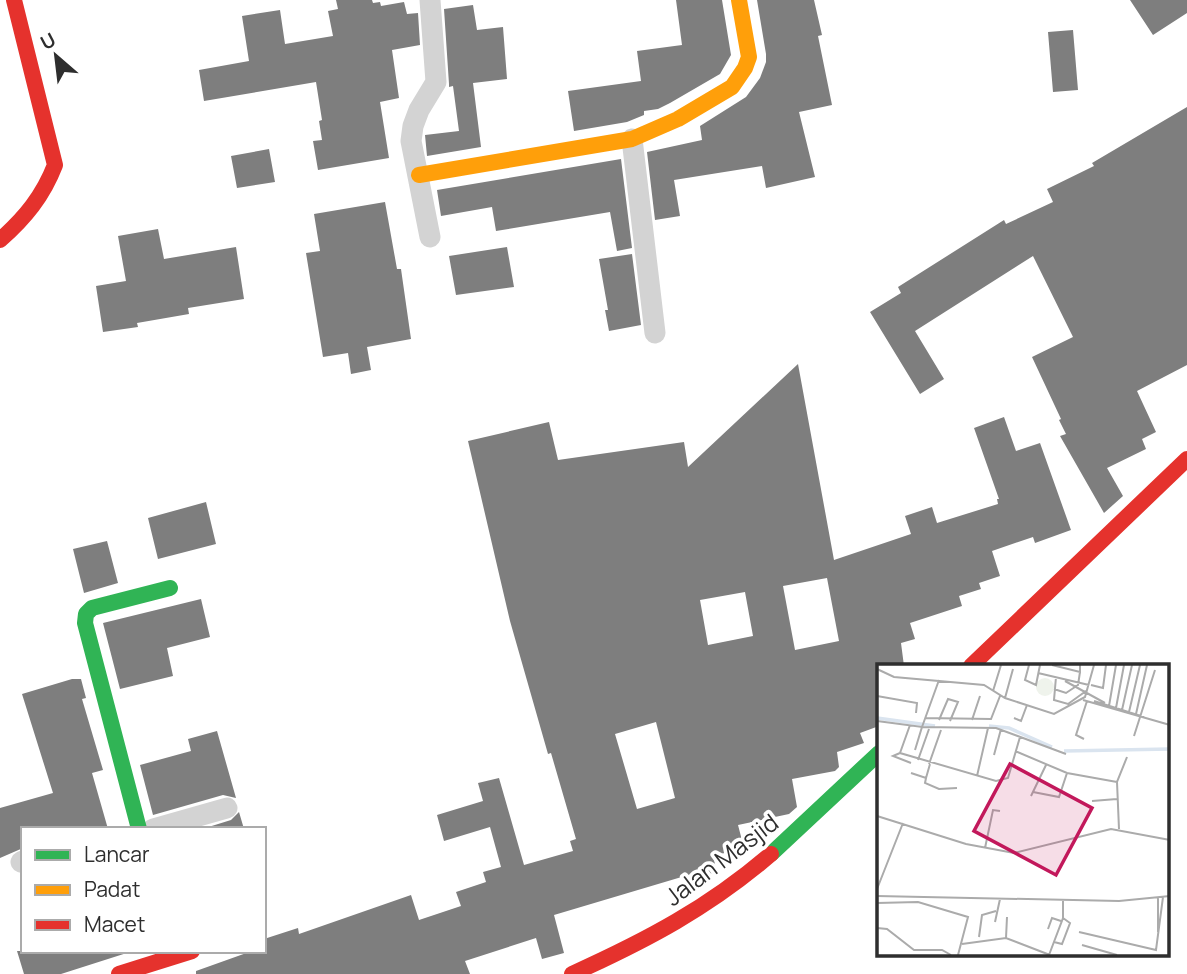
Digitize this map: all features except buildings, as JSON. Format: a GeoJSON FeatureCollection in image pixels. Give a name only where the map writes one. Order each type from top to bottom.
{"type":"FeatureCollection","features":[{"type":"Feature","properties":{"kind":"street"},"geometry":{"type":"LineString","coordinates":[[0,240],[26,218],[47,188],[55,165],[14,0]]}},
{"type":"Feature","properties":{"kind":"street"},"geometry":{"type":"LineString","coordinates":[[429,0],[436,82],[419,110],[411,141],[430,237]]}},
{"type":"Feature","properties":{"kind":"street"},"geometry":{"type":"LineString","coordinates":[[419,175],[632,139],[678,119],[722,95],[741,78],[748,57],[739,0]]}},
{"type":"Feature","properties":{"kind":"street"},"geometry":{"type":"LineString","coordinates":[[632,139],[655,332]]}},
{"type":"Feature","properties":{"kind":"street"},"geometry":{"type":"LineString","coordinates":[[973,664],[1187,459]]}},
{"type":"Feature","properties":{"kind":"street"},"geometry":{"type":"LineString","coordinates":[[138,827],[85,623],[86,614],[92,608],[170,588]]}},
{"type":"Feature","properties":{"kind":"street","name":"Jalan Masjid"},"geometry":{"type":"LineString","coordinates":[[572,974],[690,915],[726,890],[798,829],[877,755]]}},
{"type":"Feature","properties":{"kind":"street"},"geometry":{"type":"LineString","coordinates":[[160,827],[227,808]]}},
{"type":"Feature","properties":{"kind":"street"},"geometry":{"type":"LineString","coordinates":[[119,974],[179,958]]}},
{"type":"Feature","properties":{"kind":"traffic: fast"},"geometry":{"type":"LineString","coordinates":[[138,827],[85,623],[86,614],[92,608],[170,588]]}},
{"type":"Feature","properties":{"kind":"traffic: fast"},"geometry":{"type":"LineString","coordinates":[[771,854],[877,755]]}},
{"type":"Feature","properties":{"kind":"traffic: slow"},"geometry":{"type":"LineString","coordinates":[[419,175],[632,139],[678,119],[732,87],[745,68],[749,57],[739,0]]}},
{"type":"Feature","properties":{"kind":"traffic: jam"},"geometry":{"type":"LineString","coordinates":[[0,240],[32,206],[55,165],[14,0]]}},
{"type":"Feature","properties":{"kind":"traffic: jam"},"geometry":{"type":"LineString","coordinates":[[973,664],[1187,459]]}},
{"type":"Feature","properties":{"kind":"traffic: jam"},"geometry":{"type":"LineString","coordinates":[[572,974],[676,922],[724,891],[771,854]]}},
{"type":"Feature","properties":{"kind":"traffic: jam"},"geometry":{"type":"LineString","coordinates":[[119,974],[186,953]]}}]}
